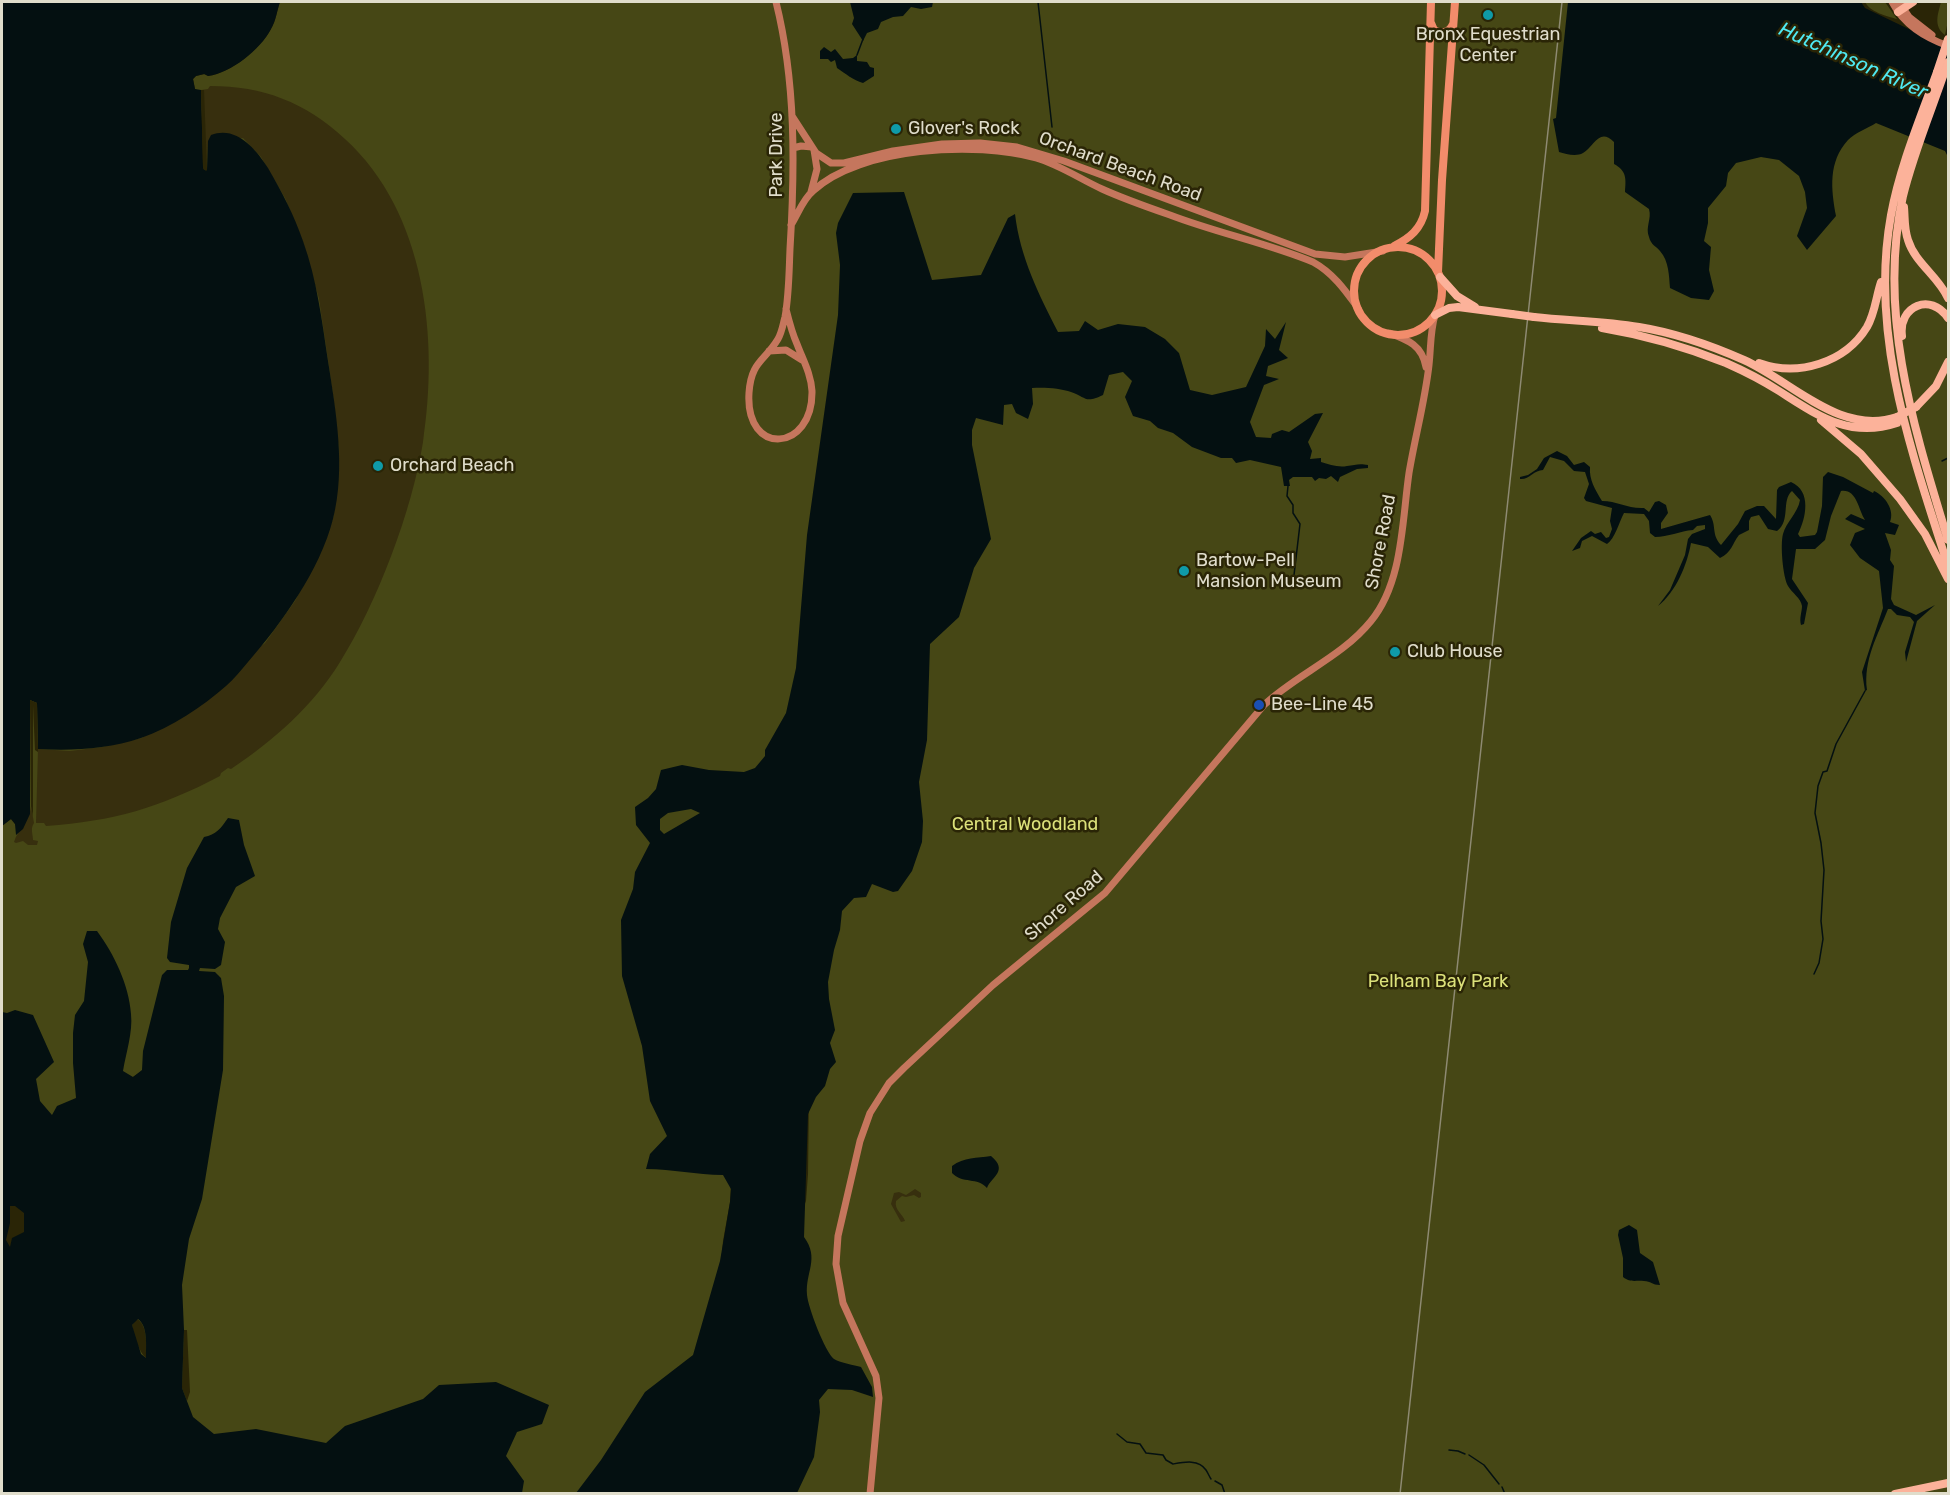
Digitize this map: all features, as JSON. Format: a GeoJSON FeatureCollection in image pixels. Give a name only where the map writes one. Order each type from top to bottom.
{"type":"FeatureCollection","features":[{"type":"Feature","properties":{"kind":"highway"},"geometry":{"type":"LineString","coordinates":[[1900,7],[1913,2]]}},
{"type":"Feature","properties":{"kind":"highway"},"geometry":{"type":"LineString","coordinates":[[1572,322],[1616,324],[1658,331],[1697,341],[1767,366],[1786,369],[1809,367],[1834,358],[1852,344],[1867,326],[1876,302],[1885,267],[1891,217],[1948,42]]}},
{"type":"Feature","properties":{"kind":"highway"},"geometry":{"type":"LineString","coordinates":[[1948,62],[1904,177],[1906,234],[1909,245],[1940,284],[1948,298]]}},
{"type":"Feature","properties":{"kind":"highway"},"geometry":{"type":"LineString","coordinates":[[1904,194],[1896,237],[1893,282],[1895,322],[1901,367],[1948,540]]}},
{"type":"Feature","properties":{"kind":"highway"},"geometry":{"type":"LineString","coordinates":[[1885,267],[1886,321],[1891,365],[1917,465],[1948,566]]}},
{"type":"Feature","properties":{"kind":"highway"},"geometry":{"type":"LineString","coordinates":[[1439,275],[1457,296],[1484,310]]}},
{"type":"Feature","properties":{"kind":"highway"},"geometry":{"type":"LineString","coordinates":[[1901,367],[1903,346],[1901,326],[1906,314],[1917,306],[1928,305],[1942,310],[1948,318]]}},
{"type":"Feature","properties":{"kind":"highway"},"geometry":{"type":"LineString","coordinates":[[1435,315],[1453,307],[1572,322],[1648,338],[1701,354],[1754,377],[1816,415],[1861,454],[1889,485],[1920,528],[1948,579]]}},
{"type":"Feature","properties":{"kind":"highway"},"geometry":{"type":"LineString","coordinates":[[1737,357],[1842,416],[1870,422],[1898,419]]}},
{"type":"Feature","properties":{"kind":"highway"},"geometry":{"type":"LineString","coordinates":[[1917,410],[1934,390],[1948,362]]}},
{"type":"Feature","properties":{"kind":"highway"},"geometry":{"type":"LineString","coordinates":[[1816,415],[1836,423],[1860,428],[1880,427],[1917,410],[1936,396],[1948,376]]}},
{"type":"Feature","properties":{"kind":"highway"},"geometry":{"type":"LineString","coordinates":[[1895,1494],[1948,1483]]}},
{"type":"Feature","properties":{"kind":"main road"},"geometry":{"type":"LineString","coordinates":[[1431,2],[1425,211],[1422,222],[1413,234],[1369,259],[1359,272],[1355,292],[1358,308],[1368,323],[1389,333],[1401,334],[1416,331],[1427,324],[1435,315],[1442,297],[1439,275],[1442,172],[1455,2]]}},
{"type":"Feature","properties":{"kind":"main road"},"geometry":{"type":"LineString","coordinates":[[1431,22],[1434,30],[1442,32],[1448,31],[1453,23]]}},
{"type":"Feature","properties":{"kind":"main road"},"geometry":{"type":"LineString","coordinates":[[1385,250],[1402,248],[1418,252],[1431,262],[1439,275]]}},
{"type":"Feature","properties":{"kind":"street","name":"Park Drive"},"geometry":{"type":"LineString","coordinates":[[776,2],[788,66],[792,117],[792,225],[786,309],[781,334],[755,367],[749,391],[752,416],[762,434],[777,439],[784,439],[794,434],[805,423],[812,393],[806,364],[796,344],[786,309]]}},
{"type":"Feature","properties":{"kind":"street"},"geometry":{"type":"LineString","coordinates":[[1892,2],[1930,34],[1948,42]]}},
{"type":"Feature","properties":{"kind":"street","name":"Orchard Beach Road"},"geometry":{"type":"LineString","coordinates":[[792,117],[813,148],[825,160],[837,163],[902,149],[942,144],[980,143],[1017,147],[1054,157],[1315,254],[1345,257],[1385,250]]}},
{"type":"Feature","properties":{"kind":"street"},"geometry":{"type":"LineString","coordinates":[[792,148],[801,146],[813,148],[817,172],[811,192]]}},
{"type":"Feature","properties":{"kind":"street","name":"Orchard Beach Road"},"geometry":{"type":"LineString","coordinates":[[792,225],[811,192],[830,178],[852,168],[904,155],[964,148],[997,150],[1027,155],[1062,167],[1102,189],[1169,215],[1313,262],[1336,279],[1358,308]]}},
{"type":"Feature","properties":{"kind":"street"},"geometry":{"type":"LineString","coordinates":[[792,203],[801,203],[805,200]]}},
{"type":"Feature","properties":{"kind":"street","name":"Shore Road"},"geometry":{"type":"LineString","coordinates":[[870,1494],[878,1388],[872,1365],[845,1309],[836,1264],[837,1236],[860,1141],[870,1113],[890,1083],[904,1068],[993,985],[1106,893],[1264,705],[1295,680],[1345,646],[1376,615],[1388,595],[1394,578],[1435,315]]}},
{"type":"Feature","properties":{"kind":"street","name":"Shore Road"},"geometry":{"type":"LineString","coordinates":[[1389,333],[1408,340],[1420,350],[1426,374]]}},
{"type":"Feature","properties":{"kind":"street"},"geometry":{"type":"LineString","coordinates":[[769,351],[789,351],[806,364]]}},
{"type":"Feature","properties":{"kind":"green space","name":"Pelham Bay Park"},"geometry":{"type":"Polygon","coordinates":[[[280,2],[1698,2],[1948,124],[1948,1493],[790,1493],[812,1359],[792,1238],[806,1201],[808,1174],[816,541],[733,1146],[730,1202],[723,1241],[717,1314],[637,1493],[393,1494],[219,1462],[145,1374],[128,1325],[202,981],[185,957],[192,971],[146,1069],[81,1108],[36,1120],[2,1027],[2,826],[11,819],[15,824],[30,700],[207,170],[199,91],[195,89],[193,79],[196,76],[205,74],[208,76],[226,70],[252,52],[271,29],[280,2]],[[137,1319],[132,1325],[135,1338],[146,1358],[145,1331],[137,1319]],[[184,1330],[182,1388],[187,1401],[190,1392],[187,1330],[184,1330]]]}},
{"type":"Feature","properties":{"kind":"green space"},"geometry":{"type":"Polygon","coordinates":[[[1865,2],[1885,2],[1897,19],[1874,11],[1865,2]]]}},
{"type":"Feature","properties":{"kind":"green space"},"geometry":{"type":"Polygon","coordinates":[[[1941,2],[1948,2],[1945,35],[1938,24],[1941,2]]]}},
{"type":"Feature","properties":{"kind":"sand","name":"Orchard Beach"},"geometry":{"type":"Polygon","coordinates":[[[210,86],[248,89],[265,93],[299,106],[314,115],[345,139],[372,169],[394,203],[409,240],[420,280],[427,320],[428,402],[418,469],[391,556],[380,585],[354,638],[318,693],[292,721],[231,769],[228,768],[220,776],[177,797],[136,811],[93,821],[46,826],[44,823],[36,823],[38,749],[70,751],[142,738],[265,643],[295,601],[316,561],[333,519],[338,486],[339,451],[333,394],[319,299],[303,242],[285,198],[261,157],[243,138],[208,141],[207,170],[203,168],[201,90],[208,89],[210,86]]]}},
{"type":"Feature","properties":{"kind":"sand"},"geometry":{"type":"Polygon","coordinates":[[[31,806],[34,823],[33,840],[38,841],[37,845],[28,845],[23,841],[16,843],[14,842],[16,837],[31,806]]]}},
{"type":"Feature","properties":{"kind":"sand"},"geometry":{"type":"Polygon","coordinates":[[[915,1189],[921,1193],[921,1197],[902,1196],[896,1201],[896,1207],[905,1221],[901,1222],[891,1204],[894,1193],[899,1192],[906,1195],[915,1189]]]}},
{"type":"Feature","properties":{"kind":"water"},"geometry":{"type":"Polygon","coordinates":[[[2,2],[280,2],[274,23],[260,45],[244,59],[226,70],[208,76],[204,74],[196,76],[193,79],[195,89],[201,90],[203,168],[207,170],[208,141],[211,135],[229,133],[237,136],[251,147],[268,168],[292,213],[308,256],[318,301],[334,400],[339,460],[337,500],[333,519],[319,557],[309,576],[261,647],[226,686],[207,701],[186,716],[141,738],[103,747],[64,750],[38,749],[37,703],[30,700],[30,814],[23,829],[16,835],[15,824],[11,819],[2,826],[2,2]]]}},
{"type":"Feature","properties":{"kind":"water"},"geometry":{"type":"Polygon","coordinates":[[[850,2],[933,2],[932,7],[921,9],[911,7],[903,16],[881,22],[878,29],[867,33],[863,41],[852,24],[854,18],[850,2]]]}},
{"type":"Feature","properties":{"kind":"water","name":"Hutchinson River"},"geometry":{"type":"Polygon","coordinates":[[[1568,2],[1861,2],[1865,8],[1948,48],[1948,157],[1945,151],[1876,123],[1854,135],[1842,148],[1834,167],[1832,186],[1836,216],[1807,250],[1797,236],[1807,208],[1805,192],[1799,176],[1779,160],[1761,157],[1736,163],[1728,173],[1726,186],[1708,208],[1708,223],[1704,241],[1711,247],[1709,270],[1714,291],[1709,300],[1691,298],[1670,288],[1665,259],[1651,242],[1648,233],[1649,209],[1625,192],[1625,176],[1614,164],[1614,142],[1609,138],[1600,137],[1580,154],[1571,155],[1559,152],[1553,119],[1556,118],[1568,2]]]}},
{"type":"Feature","properties":{"kind":"water"},"geometry":{"type":"Polygon","coordinates":[[[824,47],[831,52],[835,49],[843,59],[857,55],[857,61],[867,62],[870,67],[874,68],[874,76],[863,83],[853,79],[837,68],[835,60],[831,62],[828,59],[820,59],[820,51],[824,47]]]}},
{"type":"Feature","properties":{"kind":"water"},"geometry":{"type":"Polygon","coordinates":[[[904,192],[932,280],[981,275],[1008,218],[1015,214],[1026,260],[1037,290],[1058,332],[1079,331],[1085,321],[1098,330],[1118,324],[1145,327],[1165,339],[1179,353],[1190,390],[1212,395],[1246,387],[1265,346],[1266,329],[1275,339],[1286,322],[1279,350],[1288,358],[1268,366],[1266,376],[1279,379],[1264,385],[1250,422],[1256,437],[1271,438],[1272,434],[1282,430],[1289,432],[1315,414],[1323,413],[1308,442],[1312,451],[1310,459],[1321,458],[1321,462],[1334,466],[1365,464],[1368,468],[1357,469],[1340,477],[1338,482],[1331,476],[1315,481],[1312,477],[1293,477],[1289,480],[1290,486],[1284,486],[1281,467],[1250,460],[1236,463],[1232,458],[1221,458],[1192,447],[1173,433],[1158,428],[1150,421],[1133,416],[1125,397],[1132,381],[1123,372],[1109,375],[1103,395],[1097,398],[1086,399],[1057,389],[1032,388],[1033,404],[1028,419],[1016,413],[1012,404],[1004,405],[1003,425],[976,418],[972,430],[972,445],[991,539],[974,568],[959,617],[930,644],[927,740],[919,782],[923,821],[922,842],[912,871],[898,891],[893,892],[872,884],[866,897],[854,898],[842,911],[828,982],[835,1030],[830,1043],[836,1062],[830,1069],[825,1086],[816,1097],[808,1114],[804,1237],[811,1252],[807,1287],[808,1301],[830,1355],[844,1363],[861,1367],[872,1387],[873,1397],[852,1390],[828,1389],[819,1400],[820,1412],[814,1457],[797,1493],[576,1493],[601,1460],[645,1392],[693,1355],[720,1261],[731,1189],[723,1175],[646,1169],[650,1154],[667,1136],[650,1101],[642,1046],[622,976],[621,920],[633,889],[635,872],[650,843],[636,825],[635,807],[656,789],[661,770],[682,765],[709,770],[744,772],[755,768],[765,756],[765,750],[786,713],[796,668],[807,535],[838,315],[840,265],[836,233],[838,223],[853,193],[904,192]],[[691,809],[668,813],[660,819],[660,830],[664,834],[700,813],[691,809]]]}},
{"type":"Feature","properties":{"kind":"water"},"geometry":{"type":"Polygon","coordinates":[[[1557,451],[1567,456],[1574,465],[1584,462],[1590,467],[1592,480],[1602,501],[1644,508],[1649,512],[1655,502],[1659,501],[1666,505],[1668,513],[1661,523],[1661,529],[1710,515],[1716,537],[1721,545],[1745,511],[1764,506],[1776,519],[1777,490],[1791,482],[1798,486],[1805,498],[1805,513],[1798,534],[1800,537],[1815,535],[1822,506],[1823,477],[1828,472],[1843,477],[1882,496],[1890,508],[1890,522],[1899,525],[1895,535],[1885,533],[1891,550],[1890,560],[1894,566],[1891,599],[1894,605],[1916,615],[1935,605],[1917,621],[1906,662],[1905,652],[1914,622],[1910,617],[1897,615],[1888,609],[1869,658],[1867,690],[1865,691],[1862,672],[1883,608],[1879,571],[1860,558],[1850,545],[1855,533],[1865,529],[1845,519],[1851,514],[1865,520],[1851,493],[1841,491],[1825,540],[1815,549],[1796,549],[1792,579],[1808,603],[1804,624],[1801,625],[1800,622],[1801,603],[1788,586],[1782,561],[1783,534],[1800,500],[1792,491],[1787,500],[1784,522],[1777,531],[1768,529],[1759,515],[1751,517],[1749,530],[1739,535],[1729,550],[1720,558],[1708,547],[1691,543],[1680,578],[1658,606],[1670,590],[1685,555],[1688,539],[1692,534],[1705,529],[1705,525],[1697,526],[1693,530],[1655,537],[1650,533],[1649,521],[1644,514],[1624,513],[1610,542],[1607,544],[1592,536],[1582,541],[1580,548],[1572,551],[1581,538],[1591,531],[1595,534],[1601,532],[1606,538],[1609,537],[1612,529],[1610,521],[1612,508],[1586,501],[1584,498],[1589,484],[1585,472],[1574,471],[1564,461],[1550,457],[1543,470],[1520,479],[1537,469],[1544,458],[1557,451]]]}},
{"type":"Feature","properties":{"kind":"water"},"geometry":{"type":"Polygon","coordinates":[[[228,818],[239,820],[244,845],[255,876],[236,887],[220,918],[218,929],[225,942],[221,965],[215,969],[200,968],[199,971],[215,972],[221,978],[224,996],[223,1070],[202,1199],[189,1239],[182,1285],[184,1330],[182,1388],[193,1417],[214,1434],[256,1429],[326,1443],[345,1426],[423,1399],[439,1385],[496,1382],[549,1405],[542,1424],[517,1432],[506,1456],[524,1481],[522,1493],[2,1493],[2,1012],[15,1010],[33,1015],[54,1062],[36,1079],[40,1101],[52,1115],[57,1106],[76,1098],[73,1033],[75,1015],[84,1001],[88,962],[83,944],[87,931],[97,931],[120,970],[130,1003],[131,1028],[123,1071],[133,1077],[142,1070],[143,1051],[162,975],[167,970],[188,970],[189,968],[189,965],[170,962],[167,958],[171,922],[187,868],[204,837],[215,833],[228,818]],[[10,1206],[10,1223],[6,1240],[10,1247],[12,1238],[24,1232],[24,1213],[15,1206],[10,1206]],[[138,1319],[132,1325],[141,1354],[146,1358],[145,1331],[138,1319]]]}},
{"type":"Feature","properties":{"kind":"water"},"geometry":{"type":"Polygon","coordinates":[[[991,1156],[999,1166],[999,1170],[987,1188],[952,1173],[952,1166],[961,1161],[991,1156]]]}},
{"type":"Feature","properties":{"kind":"water"},"geometry":{"type":"Polygon","coordinates":[[[1629,1225],[1637,1230],[1640,1253],[1653,1262],[1660,1285],[1646,1281],[1631,1281],[1623,1277],[1623,1258],[1618,1235],[1619,1230],[1629,1225]]]}},
{"type":"Feature","properties":{"kind":"pier"},"geometry":{"type":"Polygon","coordinates":[[[201,90],[204,90],[206,171],[203,168],[201,90]]]}},
{"type":"Feature","properties":{"kind":"pier"},"geometry":{"type":"Polygon","coordinates":[[[30,700],[37,703],[38,752],[35,750],[33,705],[33,816],[31,806],[30,700]]]}},
{"type":"Feature","properties":{"kind":"waterway"},"geometry":{"type":"LineString","coordinates":[[1038,2],[1052,127]]}},
{"type":"Feature","properties":{"kind":"waterway"},"geometry":{"type":"LineString","coordinates":[[857,55],[863,39]]}},
{"type":"Feature","properties":{"kind":"waterway"},"geometry":{"type":"LineString","coordinates":[[1942,461],[1948,458]]}},
{"type":"Feature","properties":{"kind":"waterway"},"geometry":{"type":"LineString","coordinates":[[1288,486],[1287,496],[1300,524],[1294,575]]}},
{"type":"Feature","properties":{"kind":"waterway"},"geometry":{"type":"LineString","coordinates":[[1814,974],[1819,963],[1823,939],[1821,921],[1824,870],[1815,813],[1818,786],[1823,772],[1827,771],[1836,744],[1865,691]]}},
{"type":"Feature","properties":{"kind":"waterway"},"geometry":{"type":"LineString","coordinates":[[1117,1434],[1127,1442],[1140,1444],[1146,1453],[1163,1455],[1173,1464],[1191,1462],[1199,1464],[1211,1479]]}},
{"type":"Feature","properties":{"kind":"waterway"},"geometry":{"type":"LineString","coordinates":[[1449,1450],[1465,1454]]}},
{"type":"Feature","properties":{"kind":"waterway"},"geometry":{"type":"LineString","coordinates":[[1469,1455],[1484,1465],[1499,1484]]}},
{"type":"Feature","properties":{"kind":"waterway"},"geometry":{"type":"LineString","coordinates":[[1215,1481],[1222,1485],[1225,1494]]}},
{"type":"Feature","properties":{"kind":"waterway"},"geometry":{"type":"LineString","coordinates":[[1502,1487],[1505,1494]]}},
{"type":"Feature","properties":{"kind":"railway"},"geometry":{"type":"LineString","coordinates":[[1400,1494],[1562,2]]}},
{"type":"Feature","properties":{"kind":"place","name":"Bronx Equestrian Center"},"geometry":{"type":"Point","coordinates":[1488,15]}},
{"type":"Feature","properties":{"kind":"place","name":"Glover's Rock"},"geometry":{"type":"Point","coordinates":[896,129]}},
{"type":"Feature","properties":{"kind":"place","name":"Orchard Beach"},"geometry":{"type":"Point","coordinates":[378,466]}},
{"type":"Feature","properties":{"kind":"place","name":"Bartow-Pell Mansion Museum"},"geometry":{"type":"Point","coordinates":[1184,571]}},
{"type":"Feature","properties":{"kind":"place","name":"Club House"},"geometry":{"type":"Point","coordinates":[1395,652]}},
{"type":"Feature","properties":{"kind":"place","name":"Bee-Line 45"},"geometry":{"type":"Point","coordinates":[1259,705]}},
{"type":"Feature","properties":{"kind":"park label","name":"Central Woodland"},"geometry":{"type":"Point","coordinates":[1025,825]}}]}
